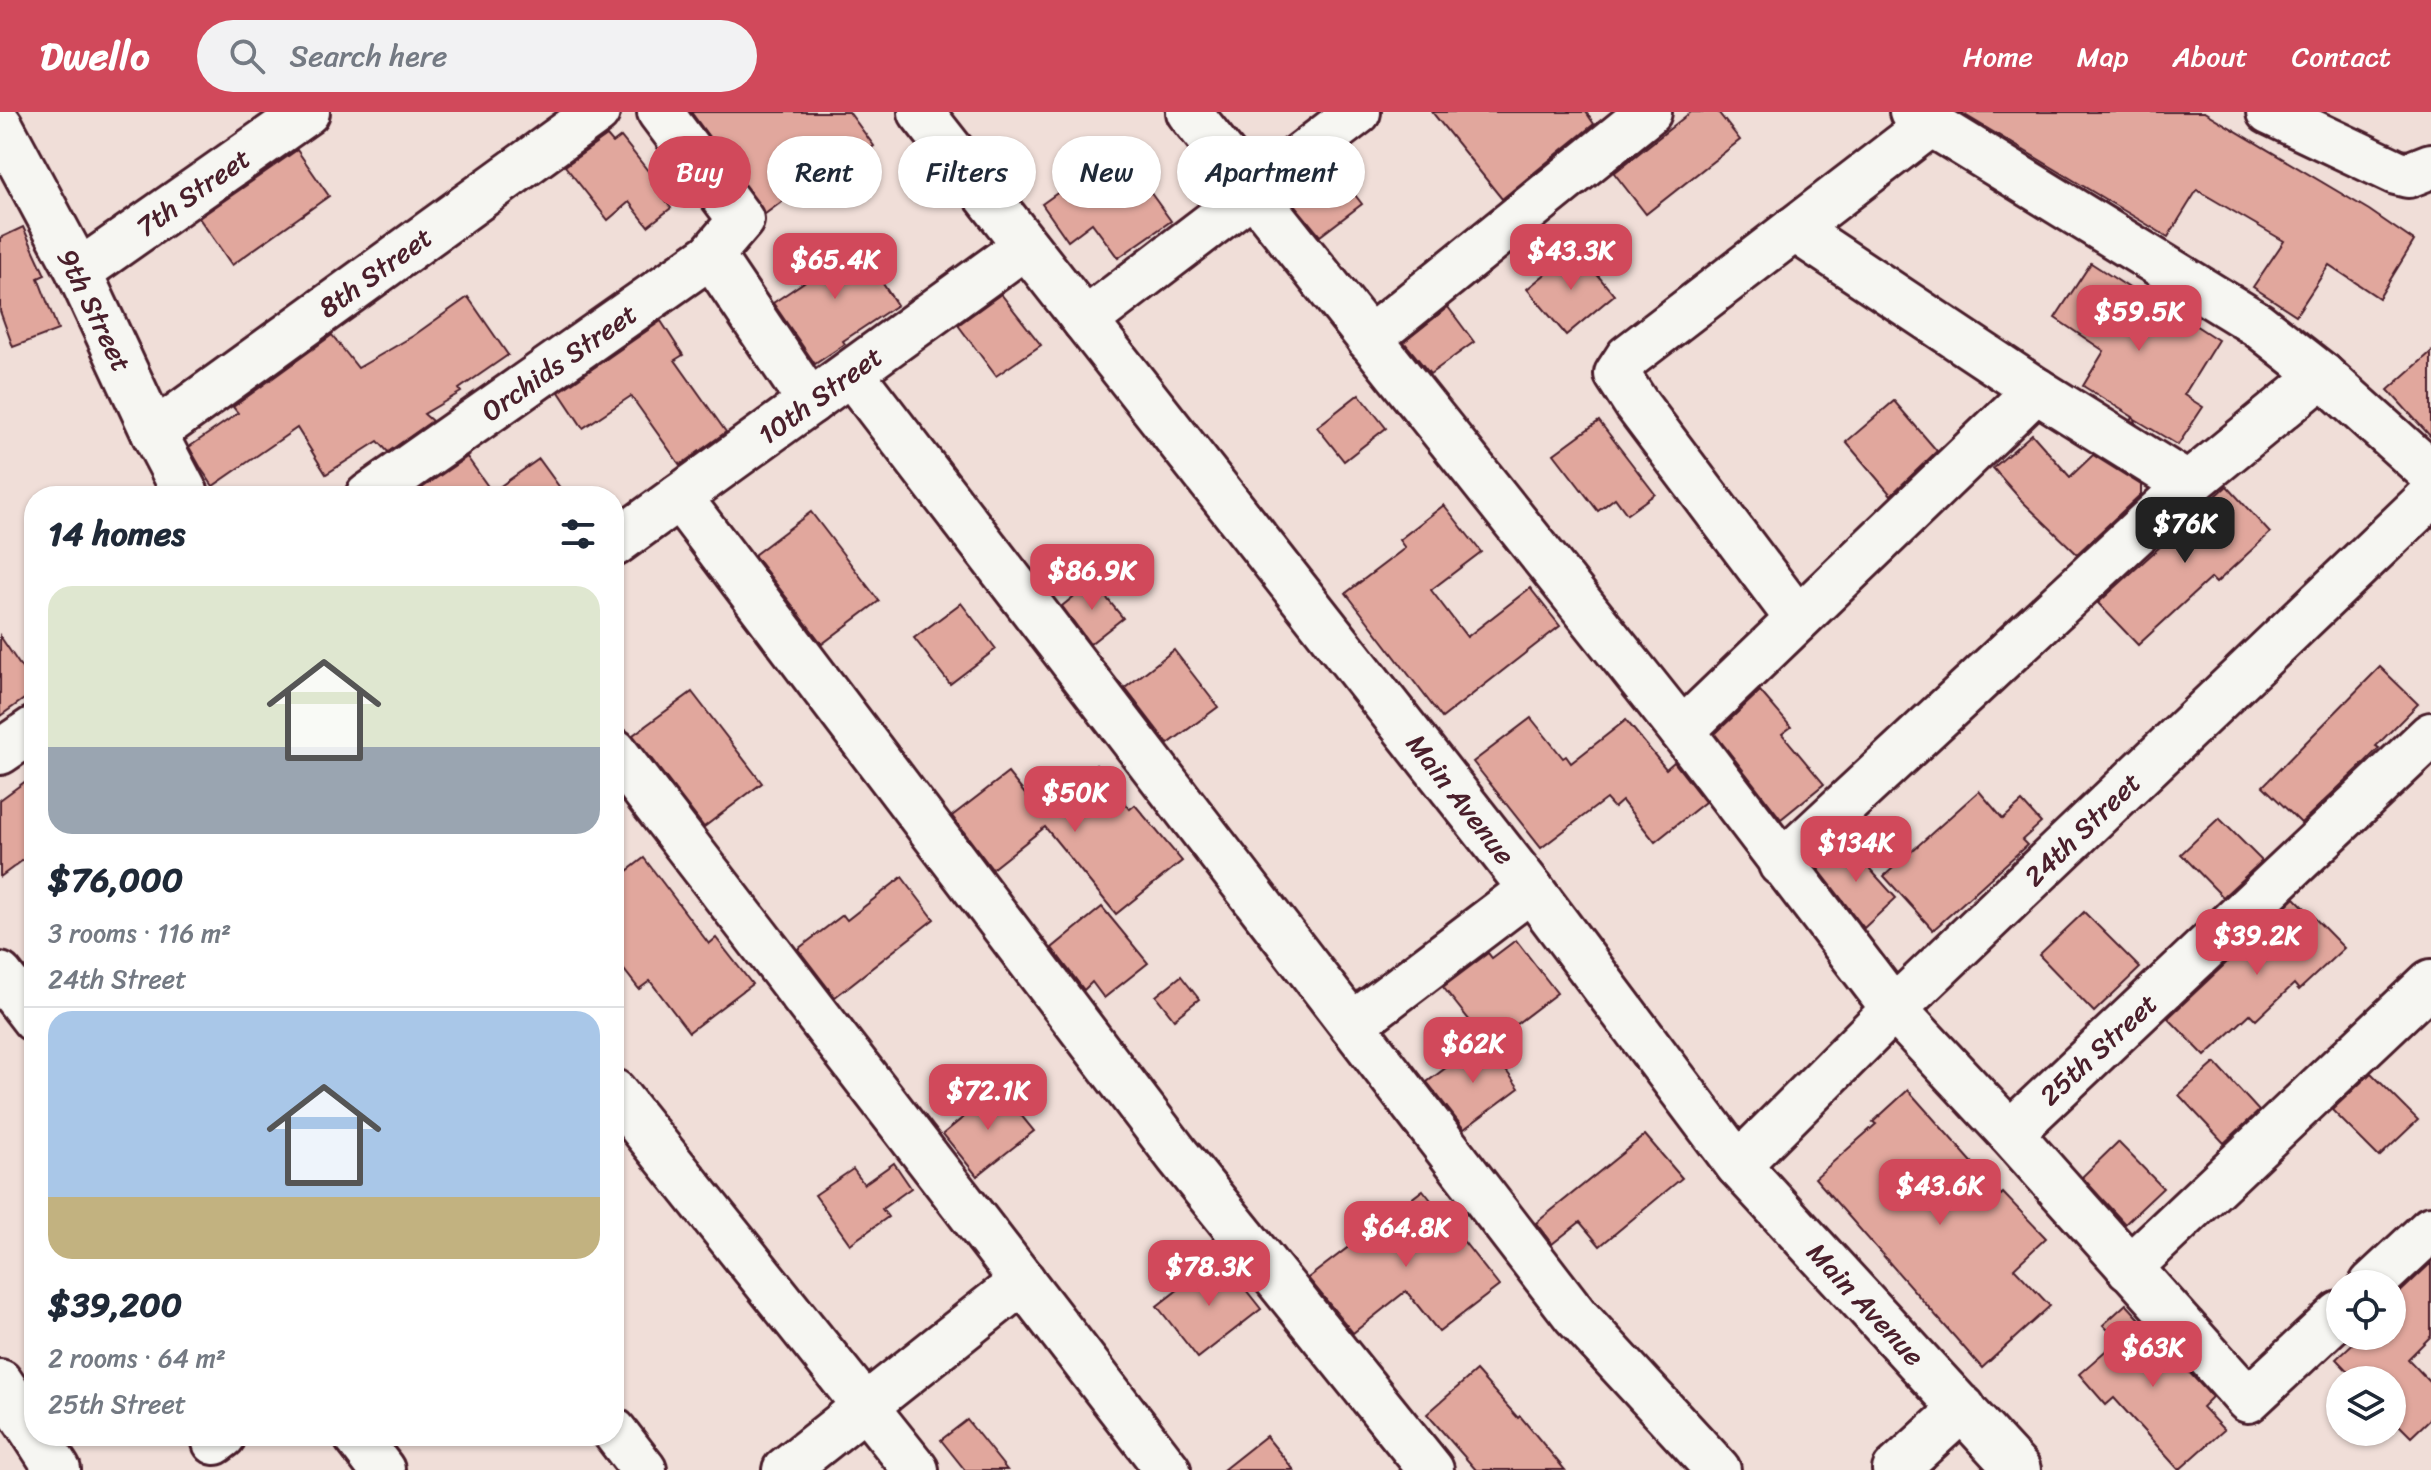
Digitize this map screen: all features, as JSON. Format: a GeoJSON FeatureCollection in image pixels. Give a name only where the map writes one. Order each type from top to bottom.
{"type":"FeatureCollection","features":[{"type":"Feature","properties":{"kind":"street","name":"7th Street"},"geometry":{"type":"LineString","coordinates":[[79,272],[307,112]]}},
{"type":"Feature","properties":{"kind":"street","name":"8th Street"},"geometry":{"type":"LineString","coordinates":[[154,433],[597,112]]}},
{"type":"Feature","properties":{"kind":"street","name":"Orchids Street"},"geometry":{"type":"LineString","coordinates":[[382,486],[711,255],[741,220],[660,112]]}},
{"type":"Feature","properties":{"kind":"street","name":"Main Avenue"},"geometry":{"type":"LineString","coordinates":[[921,112],[1531,889],[1738,1165],[2018,1470]]}},
{"type":"Feature","properties":{"kind":"street"},"geometry":{"type":"LineString","coordinates":[[1189,112],[1208,136]]}},
{"type":"Feature","properties":{"kind":"street"},"geometry":{"type":"LineString","coordinates":[[1327,136],[1358,112]]}},
{"type":"Feature","properties":{"kind":"street"},"geometry":{"type":"LineString","coordinates":[[1369,339],[1649,112]]}},
{"type":"Feature","properties":{"kind":"street"},"geometry":{"type":"LineString","coordinates":[[2269,112],[2396,172],[2408,175],[2431,166]]}},
{"type":"Feature","properties":{"kind":"street"},"geometry":{"type":"LineString","coordinates":[[1797,618],[1617,374],[1628,357],[1794,229],[1922,118],[2257,324],[2322,375],[2431,473]]}},
{"type":"Feature","properties":{"kind":"street","name":"9th Street"},"geometry":{"type":"LineString","coordinates":[[0,125],[79,272],[182,486]]}},
{"type":"Feature","properties":{"kind":"street"},"geometry":{"type":"LineString","coordinates":[[1085,321],[1232,208]]}},
{"type":"Feature","properties":{"kind":"street"},"geometry":{"type":"LineString","coordinates":[[1264,208],[1682,731],[1894,1009],[2010,1133],[2248,1400],[2326,1327]]}},
{"type":"Feature","properties":{"kind":"street"},"geometry":{"type":"LineString","coordinates":[[1794,229],[2036,390],[2188,485]]}},
{"type":"Feature","properties":{"kind":"street","name":"10th Street"},"geometry":{"type":"LineString","coordinates":[[624,537],[1025,246]]}},
{"type":"Feature","properties":{"kind":"street"},"geometry":{"type":"LineString","coordinates":[[711,255],[810,402]]}},
{"type":"Feature","properties":{"kind":"street"},"geometry":{"type":"LineString","coordinates":[[851,373],[1575,1315],[1718,1470]]}},
{"type":"Feature","properties":{"kind":"street"},"geometry":{"type":"LineString","coordinates":[[1781,864],[2188,485],[2322,375]]}},
{"type":"Feature","properties":{"kind":"street"},"geometry":{"type":"LineString","coordinates":[[1682,731],[2036,390]]}},
{"type":"Feature","properties":{"kind":"street","name":"24th Street"},"geometry":{"type":"LineString","coordinates":[[1738,1165],[1894,1009],[2431,496]]}},
{"type":"Feature","properties":{"kind":"street"},"geometry":{"type":"LineString","coordinates":[[679,497],[1178,1156],[1431,1470]]}},
{"type":"Feature","properties":{"kind":"street","name":"25th Street"},"geometry":{"type":"LineString","coordinates":[[2010,1133],[2431,735]]}},
{"type":"Feature","properties":{"kind":"street"},"geometry":{"type":"LineString","coordinates":[[0,752],[24,736]]}},
{"type":"Feature","properties":{"kind":"street"},"geometry":{"type":"LineString","coordinates":[[624,764],[1168,1470]]}},
{"type":"Feature","properties":{"kind":"street"},"geometry":{"type":"LineString","coordinates":[[1352,1025],[1531,889]]}},
{"type":"Feature","properties":{"kind":"street"},"geometry":{"type":"LineString","coordinates":[[0,975],[24,1006]]}},
{"type":"Feature","properties":{"kind":"street"},"geometry":{"type":"LineString","coordinates":[[2129,1268],[2431,982]]}},
{"type":"Feature","properties":{"kind":"street"},"geometry":{"type":"LineString","coordinates":[[624,1104],[916,1470]]}},
{"type":"Feature","properties":{"kind":"street"},"geometry":{"type":"LineString","coordinates":[[2387,1270],[2431,1229]]}},
{"type":"Feature","properties":{"kind":"street"},"geometry":{"type":"LineString","coordinates":[[785,1470],[1023,1281]]}},
{"type":"Feature","properties":{"kind":"street"},"geometry":{"type":"LineString","coordinates":[[0,1382],[24,1424]]}},
{"type":"Feature","properties":{"kind":"street"},"geometry":{"type":"LineString","coordinates":[[1895,1470],[1963,1408]]}},
{"type":"Feature","properties":{"kind":"street"},"geometry":{"type":"LineString","coordinates":[[624,1444],[644,1470]]}},
{"type":"Feature","properties":{"kind":"street"},"geometry":{"type":"LineString","coordinates":[[364,1446],[382,1470]]}},
{"type":"Feature","properties":{"kind":"building"},"geometry":{"type":"Polygon","coordinates":[[[691,112],[849,112],[867,136],[767,136],[767,208],[773,208],[765,214],[751,195],[751,136],[708,136],[691,112]]]}},
{"type":"Feature","properties":{"kind":"building"},"geometry":{"type":"Polygon","coordinates":[[[1432,112],[1586,112],[1594,124],[1502,199],[1432,112]]]}},
{"type":"Feature","properties":{"kind":"building"},"geometry":{"type":"Polygon","coordinates":[[[1691,112],[1718,112],[1740,140],[1646,214],[1614,173],[1691,112]]]}},
{"type":"Feature","properties":{"kind":"building"},"geometry":{"type":"Polygon","coordinates":[[[1960,112],[2204,112],[2369,210],[2414,241],[2379,298],[2329,265],[2296,315],[2253,287],[2284,241],[2197,190],[2168,237],[1960,112]]]}},
{"type":"Feature","properties":{"kind":"building"},"geometry":{"type":"Polygon","coordinates":[[[607,136],[613,143],[621,137],[648,171],[648,208],[671,208],[648,226],[629,202],[608,220],[565,166],[607,136]]]}},
{"type":"Feature","properties":{"kind":"building"},"geometry":{"type":"Polygon","coordinates":[[[297,150],[329,196],[232,265],[199,218],[297,150]]]}},
{"type":"Feature","properties":{"kind":"building"},"geometry":{"type":"Polygon","coordinates":[[[1052,197],[1052,208],[1161,207],[1171,221],[1118,258],[1092,223],[1068,241],[1042,204],[1052,197]]]}},
{"type":"Feature","properties":{"kind":"building"},"geometry":{"type":"Polygon","coordinates":[[[1297,208],[1357,208],[1320,236],[1297,208]]]}},
{"type":"Feature","properties":{"kind":"building"},"geometry":{"type":"Polygon","coordinates":[[[23,227],[45,275],[38,278],[58,330],[13,347],[0,311],[0,238],[23,227]]]}},
{"type":"Feature","properties":{"kind":"building"},"geometry":{"type":"Polygon","coordinates":[[[852,237],[897,305],[815,364],[773,303],[810,278],[804,269],[852,237]]]}},
{"type":"Feature","properties":{"kind":"building"},"geometry":{"type":"Polygon","coordinates":[[[1576,249],[1614,295],[1566,335],[1527,289],[1576,249]]]}},
{"type":"Feature","properties":{"kind":"building"},"geometry":{"type":"Polygon","coordinates":[[[2091,263],[2165,311],[2167,307],[2218,340],[2184,395],[2203,407],[2178,445],[2135,419],[2136,423],[2131,420],[2133,417],[2083,386],[2104,351],[2055,318],[2091,263]]]}},
{"type":"Feature","properties":{"kind":"building"},"geometry":{"type":"Polygon","coordinates":[[[1001,294],[1041,345],[996,376],[958,325],[1001,294]]]}},
{"type":"Feature","properties":{"kind":"building"},"geometry":{"type":"Polygon","coordinates":[[[468,297],[508,355],[459,389],[461,392],[424,414],[432,421],[388,452],[378,441],[326,474],[297,428],[213,486],[189,447],[238,413],[233,407],[332,335],[358,368],[413,336],[468,297]]]}},
{"type":"Feature","properties":{"kind":"building"},"geometry":{"type":"Polygon","coordinates":[[[1448,307],[1474,342],[1430,374],[1404,342],[1448,307]]]}},
{"type":"Feature","properties":{"kind":"building"},"geometry":{"type":"Polygon","coordinates":[[[661,321],[683,355],[675,360],[726,432],[680,465],[631,396],[583,428],[559,392],[661,321]]]}},
{"type":"Feature","properties":{"kind":"building"},"geometry":{"type":"Polygon","coordinates":[[[2431,352],[2431,437],[2388,390],[2431,352]]]}},
{"type":"Feature","properties":{"kind":"building"},"geometry":{"type":"Polygon","coordinates":[[[1359,394],[1386,428],[1344,461],[1317,427],[1359,394]]]}},
{"type":"Feature","properties":{"kind":"building"},"geometry":{"type":"Polygon","coordinates":[[[1894,401],[1937,451],[1891,495],[1846,442],[1894,401]]]}},
{"type":"Feature","properties":{"kind":"building"},"geometry":{"type":"Polygon","coordinates":[[[1599,421],[1655,494],[1627,514],[1615,498],[1598,511],[1554,454],[1599,421]]]}},
{"type":"Feature","properties":{"kind":"building"},"geometry":{"type":"Polygon","coordinates":[[[2032,434],[2070,477],[2093,455],[2141,485],[2141,494],[2077,554],[1993,468],[2032,434]]]}},
{"type":"Feature","properties":{"kind":"building"},"geometry":{"type":"Polygon","coordinates":[[[467,457],[488,486],[425,486],[467,457]]]}},
{"type":"Feature","properties":{"kind":"building"},"geometry":{"type":"Polygon","coordinates":[[[539,459],[559,486],[501,486],[539,459]]]}},
{"type":"Feature","properties":{"kind":"building"},"geometry":{"type":"Polygon","coordinates":[[[2227,486],[2270,533],[2216,583],[2211,578],[2138,645],[2098,603],[2227,486]]]}},
{"type":"Feature","properties":{"kind":"building"},"geometry":{"type":"Polygon","coordinates":[[[1444,505],[1481,552],[1431,590],[1467,637],[1530,588],[1560,626],[1442,718],[1346,593],[1405,548],[1399,540],[1444,505]]]}},
{"type":"Feature","properties":{"kind":"building"},"geometry":{"type":"Polygon","coordinates":[[[811,512],[879,601],[822,644],[754,555],[811,512]]]}},
{"type":"Feature","properties":{"kind":"building"},"geometry":{"type":"Polygon","coordinates":[[[1093,581],[1123,618],[1090,644],[1062,606],[1093,581]]]}},
{"type":"Feature","properties":{"kind":"building"},"geometry":{"type":"Polygon","coordinates":[[[961,603],[996,649],[950,684],[914,638],[961,603]]]}},
{"type":"Feature","properties":{"kind":"building"},"geometry":{"type":"Polygon","coordinates":[[[0,636],[24,671],[24,699],[0,716],[0,636]]]}},
{"type":"Feature","properties":{"kind":"building"},"geometry":{"type":"Polygon","coordinates":[[[1174,650],[1218,707],[1168,744],[1125,688],[1174,650]]]}},
{"type":"Feature","properties":{"kind":"building"},"geometry":{"type":"Polygon","coordinates":[[[2380,667],[2418,704],[2376,746],[2379,748],[2301,823],[2263,786],[2380,667]]]}},
{"type":"Feature","properties":{"kind":"building"},"geometry":{"type":"Polygon","coordinates":[[[1760,691],[1791,727],[1782,734],[1824,784],[1781,819],[1715,734],[1760,691]]]}},
{"type":"Feature","properties":{"kind":"building"},"geometry":{"type":"Polygon","coordinates":[[[692,692],[762,783],[704,827],[633,735],[692,692]]]}},
{"type":"Feature","properties":{"kind":"building"},"geometry":{"type":"Polygon","coordinates":[[[1531,718],[1563,758],[1566,756],[1571,763],[1626,720],[1666,769],[1674,762],[1705,802],[1655,842],[1622,801],[1614,808],[1606,799],[1541,848],[1473,762],[1531,718]]]}},
{"type":"Feature","properties":{"kind":"building"},"geometry":{"type":"Polygon","coordinates":[[[1096,765],[1130,809],[1135,805],[1182,861],[1116,914],[1045,827],[992,869],[952,816],[1008,773],[1038,810],[1096,765]]]}},
{"type":"Feature","properties":{"kind":"building"},"geometry":{"type":"Polygon","coordinates":[[[24,782],[24,859],[0,877],[0,800],[24,782]]]}},
{"type":"Feature","properties":{"kind":"building"},"geometry":{"type":"Polygon","coordinates":[[[1979,791],[2003,819],[2022,802],[2041,823],[2022,840],[2027,845],[1933,930],[1884,876],[1979,791]]]}},
{"type":"Feature","properties":{"kind":"building"},"geometry":{"type":"Polygon","coordinates":[[[2219,818],[2262,861],[2223,897],[2181,854],[2219,818]]]}},
{"type":"Feature","properties":{"kind":"building"},"geometry":{"type":"Polygon","coordinates":[[[1844,840],[1896,898],[1864,928],[1816,866],[1844,840]]]}},
{"type":"Feature","properties":{"kind":"building"},"geometry":{"type":"Polygon","coordinates":[[[644,858],[709,944],[716,938],[752,984],[689,1032],[650,981],[639,989],[624,970],[624,873],[644,858]]]}},
{"type":"Feature","properties":{"kind":"building"},"geometry":{"type":"Polygon","coordinates":[[[902,877],[934,919],[835,997],[798,949],[843,915],[847,920],[902,877]]]}},
{"type":"Feature","properties":{"kind":"building"},"geometry":{"type":"Polygon","coordinates":[[[2295,898],[2344,948],[2299,990],[2294,984],[2256,1020],[2250,1014],[2205,1056],[2168,1018],[2295,898]]]}},
{"type":"Feature","properties":{"kind":"building"},"geometry":{"type":"Polygon","coordinates":[[[1102,907],[1148,963],[1104,998],[1092,982],[1084,990],[1052,948],[1102,907]]]}},
{"type":"Feature","properties":{"kind":"building"},"geometry":{"type":"Polygon","coordinates":[[[2084,912],[2140,968],[2094,1012],[2039,955],[2084,912]]]}},
{"type":"Feature","properties":{"kind":"building"},"geometry":{"type":"Polygon","coordinates":[[[1516,940],[1557,993],[1489,1045],[1443,987],[1488,953],[1492,958],[1516,940]]]}},
{"type":"Feature","properties":{"kind":"building"},"geometry":{"type":"Polygon","coordinates":[[[1181,976],[1199,999],[1174,1019],[1156,996],[1181,976]]]}},
{"type":"Feature","properties":{"kind":"building"},"geometry":{"type":"Polygon","coordinates":[[[1483,1040],[1519,1088],[1464,1129],[1427,1082],[1483,1040]]]}},
{"type":"Feature","properties":{"kind":"building"},"geometry":{"type":"Polygon","coordinates":[[[2215,1063],[2259,1111],[2224,1143],[2179,1095],[2215,1063]]]}},
{"type":"Feature","properties":{"kind":"building"},"geometry":{"type":"Polygon","coordinates":[[[2371,1073],[2418,1120],[2379,1157],[2332,1110],[2371,1073]]]}},
{"type":"Feature","properties":{"kind":"building"},"geometry":{"type":"Polygon","coordinates":[[[999,1088],[1034,1131],[977,1176],[943,1134],[999,1088]]]}},
{"type":"Feature","properties":{"kind":"building"},"geometry":{"type":"Polygon","coordinates":[[[1908,1090],[2001,1195],[2003,1193],[2046,1238],[2014,1268],[2050,1306],[1982,1368],[1815,1178],[1876,1124],[1873,1122],[1908,1090]]]}},
{"type":"Feature","properties":{"kind":"building"},"geometry":{"type":"Polygon","coordinates":[[[1645,1135],[1682,1178],[1600,1246],[1580,1222],[1552,1244],[1536,1223],[1645,1135]]]}},
{"type":"Feature","properties":{"kind":"building"},"geometry":{"type":"Polygon","coordinates":[[[2118,1142],[2163,1188],[2125,1224],[2082,1177],[2118,1142]]]}},
{"type":"Feature","properties":{"kind":"building"},"geometry":{"type":"Polygon","coordinates":[[[894,1163],[911,1188],[882,1209],[888,1217],[850,1244],[815,1195],[853,1169],[864,1184],[894,1163]]]}},
{"type":"Feature","properties":{"kind":"building"},"geometry":{"type":"Polygon","coordinates":[[[1423,1190],[1499,1286],[1439,1332],[1406,1291],[1353,1333],[1308,1278],[1423,1190]]]}},
{"type":"Feature","properties":{"kind":"building"},"geometry":{"type":"Polygon","coordinates":[[[1220,1257],[1261,1309],[1198,1358],[1157,1306],[1220,1257]]]}},
{"type":"Feature","properties":{"kind":"building"},"geometry":{"type":"Polygon","coordinates":[[[2431,1263],[2431,1336],[2408,1359],[2431,1383],[2431,1418],[2411,1437],[2406,1432],[2406,1366],[2343,1366],[2336,1359],[2346,1350],[2406,1350],[2406,1287],[2431,1263]]]}},
{"type":"Feature","properties":{"kind":"building"},"geometry":{"type":"Polygon","coordinates":[[[2126,1304],[2212,1397],[2202,1407],[2224,1430],[2179,1470],[2114,1398],[2106,1405],[2079,1374],[2118,1340],[2103,1325],[2126,1304]]]}},
{"type":"Feature","properties":{"kind":"building"},"geometry":{"type":"Polygon","coordinates":[[[1476,1371],[1518,1418],[1520,1416],[1565,1470],[1476,1470],[1427,1414],[1476,1371]]]}},
{"type":"Feature","properties":{"kind":"building"},"geometry":{"type":"Polygon","coordinates":[[[967,1420],[1007,1470],[965,1470],[941,1440],[967,1420]]]}},
{"type":"Feature","properties":{"kind":"building"},"geometry":{"type":"Polygon","coordinates":[[[1266,1436],[1294,1470],[1223,1470],[1266,1436]]]}}]}
